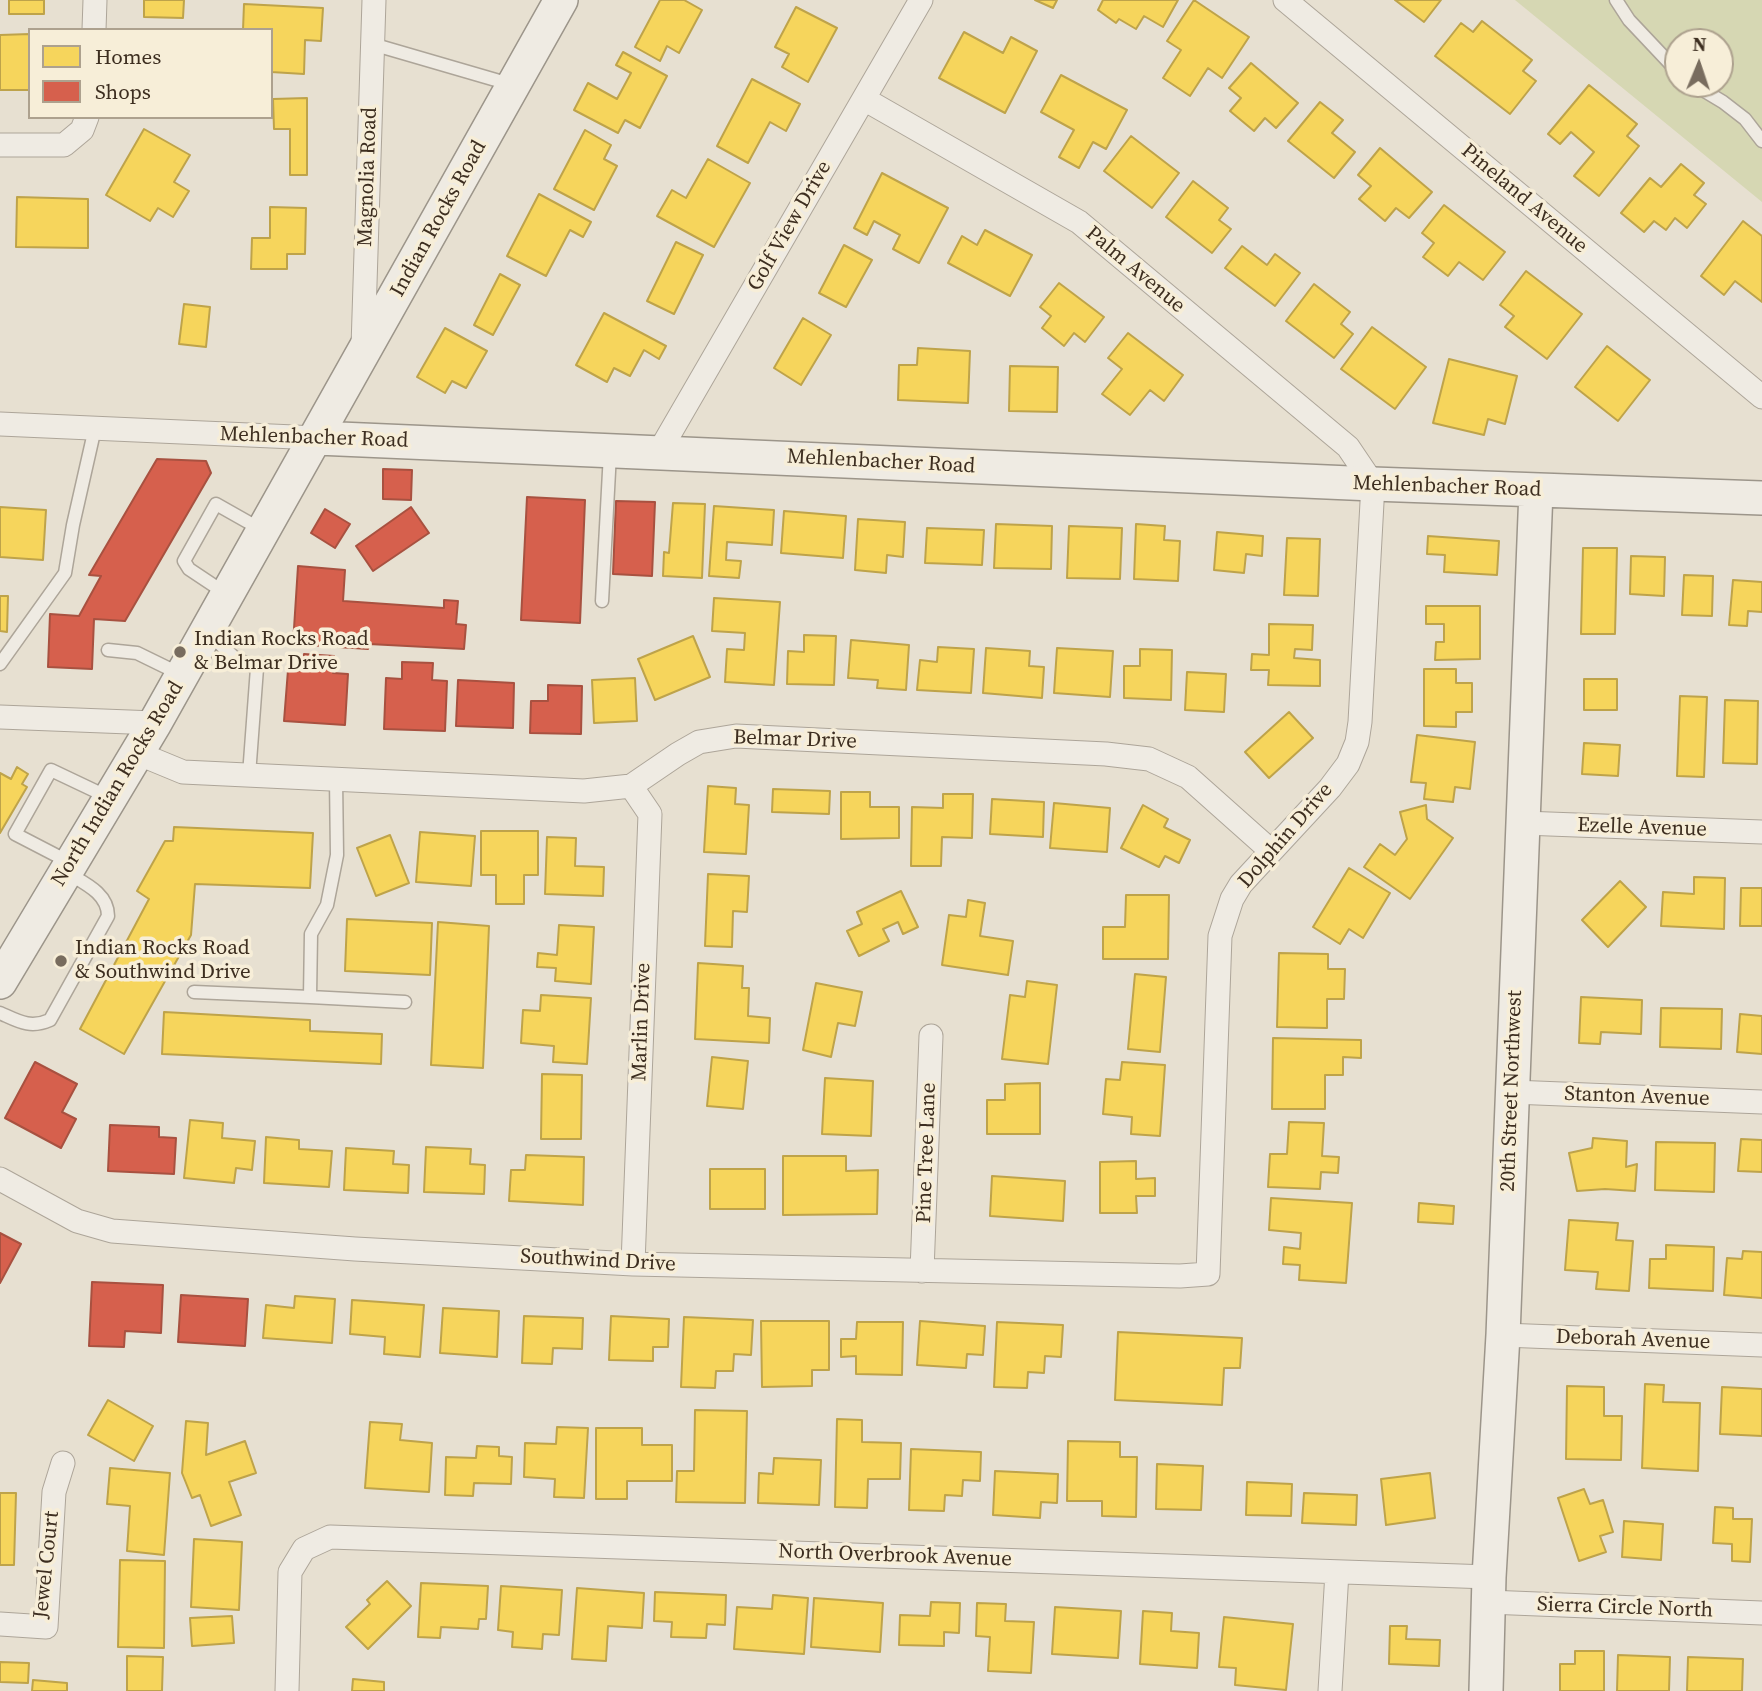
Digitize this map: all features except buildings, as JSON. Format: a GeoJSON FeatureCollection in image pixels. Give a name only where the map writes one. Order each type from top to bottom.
{"type":"FeatureCollection","features":[{"type":"Feature","properties":{"kind":"street"},"geometry":{"type":"LineString","coordinates":[[94,0],[94,28]]}},
{"type":"Feature","properties":{"kind":"street","name":"Magnolia Road"},"geometry":{"type":"LineString","coordinates":[[362,355],[374,0]]}},
{"type":"Feature","properties":{"kind":"street","name":"Indian Rocks Road"},"geometry":{"type":"LineString","coordinates":[[317,438],[562,0]]}},
{"type":"Feature","properties":{"kind":"street","name":"Golf View Drive"},"geometry":{"type":"LineString","coordinates":[[659,452],[921,0]]}},
{"type":"Feature","properties":{"kind":"street","name":"Pineland Avenue"},"geometry":{"type":"LineString","coordinates":[[1285,0],[1762,397]]}},
{"type":"Feature","properties":{"kind":"street","name":"Palm Avenue"},"geometry":{"type":"LineString","coordinates":[[864,99],[1079,222],[1348,447],[1373,484]]}},
{"type":"Feature","properties":{"kind":"street"},"geometry":{"type":"LineString","coordinates":[[0,145],[64,145],[82,130],[86,119]]}},
{"type":"Feature","properties":{"kind":"street","name":"Mehlenbacher Road"},"geometry":{"type":"LineString","coordinates":[[0,424],[1373,484],[1762,498]]}},
{"type":"Feature","properties":{"kind":"street","name":"North Indian Rocks Road"},"geometry":{"type":"LineString","coordinates":[[4,970],[138,753],[317,438]]}},
{"type":"Feature","properties":{"kind":"street","name":"Dolphin Drive"},"geometry":{"type":"LineString","coordinates":[[1208,1274],[1220,936],[1232,899],[1241,884],[1330,788],[1348,764],[1357,742],[1373,484]]}},
{"type":"Feature","properties":{"kind":"street","name":"20th Street Northwest"},"geometry":{"type":"LineString","coordinates":[[1486,1691],[1488,1590],[1503,1335],[1536,490]]}},
{"type":"Feature","properties":{"kind":"street"},"geometry":{"type":"LineString","coordinates":[[0,717],[155,723]]}},
{"type":"Feature","properties":{"kind":"street","name":"Belmar Drive"},"geometry":{"type":"LineString","coordinates":[[138,753],[183,772],[584,791],[631,786],[699,742],[736,736],[1106,754],[1149,759],[1188,777],[1270,850]]}},
{"type":"Feature","properties":{"kind":"street","name":"Marlin Drive"},"geometry":{"type":"LineString","coordinates":[[631,786],[650,814],[633,1264]]}},
{"type":"Feature","properties":{"kind":"street","name":"Ezelle Avenue"},"geometry":{"type":"LineString","coordinates":[[1523,823],[1762,832]]}},
{"type":"Feature","properties":{"kind":"street","name":"Pine Tree Lane"},"geometry":{"type":"LineString","coordinates":[[922,1271],[931,1036]]}},
{"type":"Feature","properties":{"kind":"street","name":"Stanton Avenue"},"geometry":{"type":"LineString","coordinates":[[1512,1092],[1762,1102]]}},
{"type":"Feature","properties":{"kind":"street","name":"Southwind Drive"},"geometry":{"type":"LineString","coordinates":[[0,1179],[77,1221],[112,1231],[355,1249],[633,1264],[1180,1276],[1208,1274]]}},
{"type":"Feature","properties":{"kind":"street","name":"Deborah Avenue"},"geometry":{"type":"LineString","coordinates":[[1503,1335],[1762,1345]]}},
{"type":"Feature","properties":{"kind":"street","name":"Jewel Court"},"geometry":{"type":"LineString","coordinates":[[0,1624],[46,1627],[54,1492],[63,1463]]}},
{"type":"Feature","properties":{"kind":"street","name":"North Overbrook Avenue"},"geometry":{"type":"LineString","coordinates":[[287,1691],[290,1572],[304,1549],[330,1537],[1337,1572],[1488,1590]]}},
{"type":"Feature","properties":{"kind":"street"},"geometry":{"type":"LineString","coordinates":[[1330,1691],[1337,1572]]}},
{"type":"Feature","properties":{"kind":"street","name":"Sierra Circle North"},"geometry":{"type":"LineString","coordinates":[[1488,1590],[1762,1614]]}},
{"type":"Feature","properties":{"kind":"lane"},"geometry":{"type":"LineString","coordinates":[[1616,0],[1629,20],[1664,57]]}},
{"type":"Feature","properties":{"kind":"lane"},"geometry":{"type":"LineString","coordinates":[[372,44],[513,85]]}},
{"type":"Feature","properties":{"kind":"lane"},"geometry":{"type":"LineString","coordinates":[[1716,98],[1745,119],[1762,141]]}},
{"type":"Feature","properties":{"kind":"lane"},"geometry":{"type":"LineString","coordinates":[[0,664],[65,573],[72,525],[95,428]]}},
{"type":"Feature","properties":{"kind":"lane"},"geometry":{"type":"LineString","coordinates":[[602,601],[610,450]]}},
{"type":"Feature","properties":{"kind":"lane"},"geometry":{"type":"LineString","coordinates":[[228,595],[189,569],[184,561],[216,504],[264,531]]}},
{"type":"Feature","properties":{"kind":"lane"},"geometry":{"type":"LineString","coordinates":[[207,632],[235,658],[257,668],[249,775]]}},
{"type":"Feature","properties":{"kind":"lane"},"geometry":{"type":"LineString","coordinates":[[108,650],[137,653],[183,675]]}},
{"type":"Feature","properties":{"kind":"lane"},"geometry":{"type":"LineString","coordinates":[[0,1013],[25,1024],[38,1025],[50,1020],[108,916],[108,906],[101,896],[68,868],[15,834],[51,769],[110,798]]}},
{"type":"Feature","properties":{"kind":"lane"},"geometry":{"type":"LineString","coordinates":[[310,997],[311,934],[327,905],[337,855],[336,779]]}},
{"type":"Feature","properties":{"kind":"lane"},"geometry":{"type":"LineString","coordinates":[[194,992],[405,1002]]}},
{"type":"Feature","properties":{"kind":"green space"},"geometry":{"type":"Polygon","coordinates":[[[1515,0],[1762,0],[1762,202],[1515,0]]]}},
{"type":"Feature","properties":{"kind":"place","name":"Indian Rocks Road & Belmar Drive"},"geometry":{"type":"Point","coordinates":[180,652]}},
{"type":"Feature","properties":{"kind":"place","name":"Indian Rocks Road & Southwind Drive"},"geometry":{"type":"Point","coordinates":[61,961]}}]}
